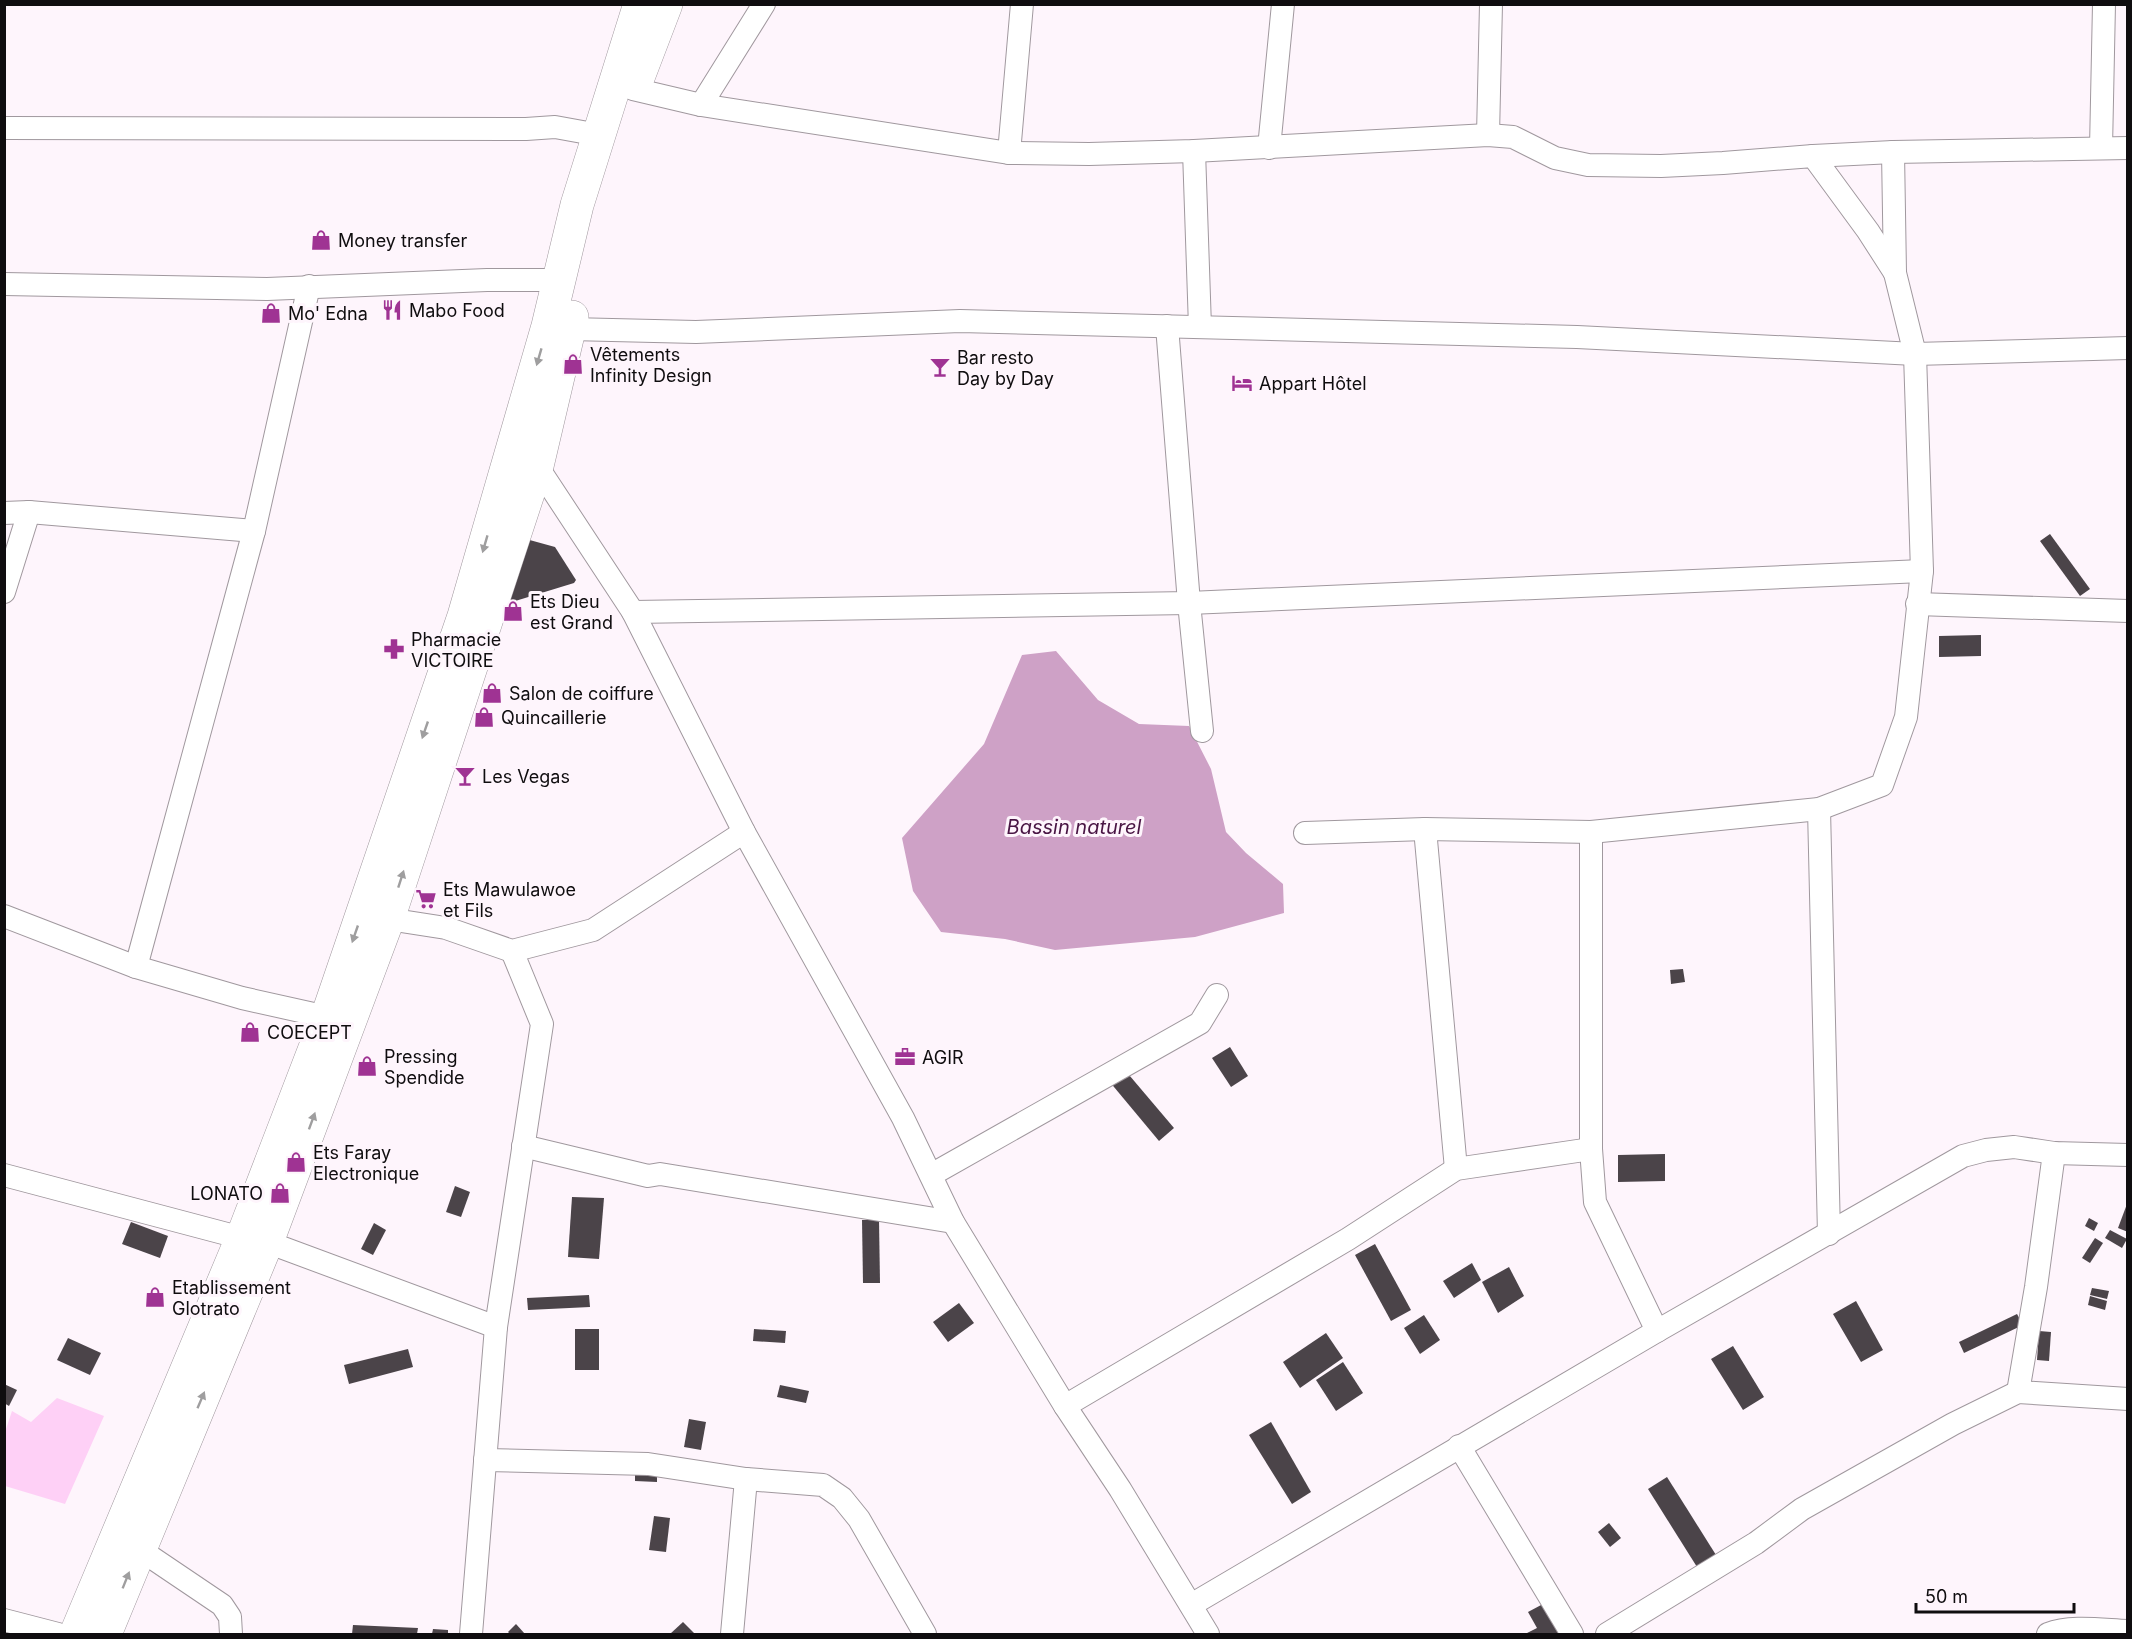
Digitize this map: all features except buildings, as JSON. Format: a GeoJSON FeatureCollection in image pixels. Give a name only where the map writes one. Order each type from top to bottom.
{"type":"FeatureCollection","features":[{"type":"Feature","properties":{"kind":"main road"},"geometry":{"type":"LineString","coordinates":[[76,1635],[254,1240],[388,919],[537,466],[559,327],[559,280],[577,205],[640,4]]}},
{"type":"Feature","properties":{"kind":"main road"},"geometry":{"type":"LineString","coordinates":[[105,1635],[254,1240],[327,1017],[464,616],[559,327],[633,89],[666,4]]}},
{"type":"Feature","properties":{"kind":"street"},"geometry":{"type":"LineString","coordinates":[[701,105],[764,4]]}},
{"type":"Feature","properties":{"kind":"street"},"geometry":{"type":"LineString","coordinates":[[1009,153],[1022,4]]}},
{"type":"Feature","properties":{"kind":"street"},"geometry":{"type":"LineString","coordinates":[[1269,148],[1283,4]]}},
{"type":"Feature","properties":{"kind":"street"},"geometry":{"type":"LineString","coordinates":[[1488,135],[1491,4]]}},
{"type":"Feature","properties":{"kind":"street"},"geometry":{"type":"LineString","coordinates":[[2101,148],[2104,4]]}},
{"type":"Feature","properties":{"kind":"street"},"geometry":{"type":"LineString","coordinates":[[633,89],[701,105],[1009,153],[1089,154],[1194,151],[1488,135],[1513,137],[1555,158],[1588,165],[1713,164],[1893,152],[2127,148]]}},
{"type":"Feature","properties":{"kind":"street"},"geometry":{"type":"LineString","coordinates":[[4,128],[526,129],[555,127],[599,135]]}},
{"type":"Feature","properties":{"kind":"street"},"geometry":{"type":"LineString","coordinates":[[1194,151],[1200,327]]}},
{"type":"Feature","properties":{"kind":"street"},"geometry":{"type":"LineString","coordinates":[[1305,833],[1425,830],[1591,832],[1820,809],[1882,785],[1906,717],[1922,572],[1915,354],[1895,273],[1893,152]]}},
{"type":"Feature","properties":{"kind":"street"},"geometry":{"type":"LineString","coordinates":[[1813,156],[1868,231],[1895,273]]}},
{"type":"Feature","properties":{"kind":"street"},"geometry":{"type":"LineString","coordinates":[[4,284],[267,289],[559,280]]}},
{"type":"Feature","properties":{"kind":"street"},"geometry":{"type":"LineString","coordinates":[[136,967],[254,531],[309,286]]}},
{"type":"Feature","properties":{"kind":"street"},"geometry":{"type":"LineString","coordinates":[[559,327],[696,332],[960,321],[1577,337],[1915,354],[2127,348]]}},
{"type":"Feature","properties":{"kind":"street"},"geometry":{"type":"LineString","coordinates":[[1167,326],[1189,603],[1202,731]]}},
{"type":"Feature","properties":{"kind":"street"},"geometry":{"type":"LineString","coordinates":[[537,466],[633,612],[744,832],[903,1118],[953,1222],[1065,1406],[1120,1489],[1208,1635]]}},
{"type":"Feature","properties":{"kind":"street"},"geometry":{"type":"LineString","coordinates":[[4,513],[29,512],[254,531]]}},
{"type":"Feature","properties":{"kind":"street"},"geometry":{"type":"LineString","coordinates":[[4,592],[29,512]]}},
{"type":"Feature","properties":{"kind":"street"},"geometry":{"type":"LineString","coordinates":[[633,612],[1189,603],[1922,572]]}},
{"type":"Feature","properties":{"kind":"street"},"geometry":{"type":"LineString","coordinates":[[1917,604],[2127,611]]}},
{"type":"Feature","properties":{"kind":"street"},"geometry":{"type":"LineString","coordinates":[[1820,809],[1829,1234]]}},
{"type":"Feature","properties":{"kind":"street"},"geometry":{"type":"LineString","coordinates":[[1425,830],[1456,1169]]}},
{"type":"Feature","properties":{"kind":"street"},"geometry":{"type":"LineString","coordinates":[[388,919],[446,928],[512,951],[593,930],[744,832]]}},
{"type":"Feature","properties":{"kind":"street"},"geometry":{"type":"LineString","coordinates":[[1591,832],[1591,1149],[1595,1202],[1657,1331]]}},
{"type":"Feature","properties":{"kind":"street"},"geometry":{"type":"LineString","coordinates":[[4,916],[136,967],[242,998],[327,1017]]}},
{"type":"Feature","properties":{"kind":"street"},"geometry":{"type":"LineString","coordinates":[[471,1635],[496,1327],[542,1024],[512,951]]}},
{"type":"Feature","properties":{"kind":"street"},"geometry":{"type":"LineString","coordinates":[[931,1175],[1200,1023],[1217,995]]}},
{"type":"Feature","properties":{"kind":"street"},"geometry":{"type":"LineString","coordinates":[[523,1146],[648,1176],[660,1174],[953,1222]]}},
{"type":"Feature","properties":{"kind":"street"},"geometry":{"type":"LineString","coordinates":[[1191,1605],[1459,1446],[1963,1156],[1986,1150],[2014,1147],[2054,1153],[2127,1155]]}},
{"type":"Feature","properties":{"kind":"street"},"geometry":{"type":"LineString","coordinates":[[1065,1406],[1348,1239],[1456,1169],[1591,1149]]}},
{"type":"Feature","properties":{"kind":"street"},"geometry":{"type":"LineString","coordinates":[[2018,1392],[2036,1287],[2054,1153]]}},
{"type":"Feature","properties":{"kind":"street"},"geometry":{"type":"LineString","coordinates":[[4,1175],[254,1240],[496,1327]]}},
{"type":"Feature","properties":{"kind":"street"},"geometry":{"type":"LineString","coordinates":[[1607,1635],[1756,1543],[1802,1509],[1953,1424],[2018,1392],[2127,1399]]}},
{"type":"Feature","properties":{"kind":"street"},"geometry":{"type":"LineString","coordinates":[[1459,1446],[1572,1635]]}},
{"type":"Feature","properties":{"kind":"street"},"geometry":{"type":"LineString","coordinates":[[485,1460],[648,1464],[746,1479],[823,1485],[842,1498],[859,1519],[925,1635]]}},
{"type":"Feature","properties":{"kind":"street"},"geometry":{"type":"LineString","coordinates":[[732,1635],[746,1479]]}},
{"type":"Feature","properties":{"kind":"street"},"geometry":{"type":"LineString","coordinates":[[139,1549],[222,1605],[230,1617],[231,1635]]}},
{"type":"Feature","properties":{"kind":"street"},"geometry":{"type":"LineString","coordinates":[[4,1620],[58,1635]]}},
{"type":"Feature","properties":{"kind":"street"},"geometry":{"type":"LineString","coordinates":[[2048,1635],[2055,1631],[2073,1630],[2127,1631]]}},
{"type":"Feature","properties":{"kind":"shaded area"},"geometry":{"type":"Polygon","coordinates":[[[57,1398],[104,1416],[65,1504],[5,1486],[5,1432],[12,1411],[31,1422],[57,1398]]]}},
{"type":"Feature","properties":{"kind":"water","name":"Bassin naturel"},"geometry":{"type":"Polygon","coordinates":[[[1056,651],[1098,700],[1139,724],[1189,726],[1211,769],[1226,832],[1246,853],[1283,884],[1284,913],[1195,937],[1055,950],[1005,939],[941,932],[913,891],[902,838],[984,744],[1022,655],[1056,651]]]}},
{"type":"Feature","properties":{"kind":"place","name":"Money transfer"},"geometry":{"type":"Point","coordinates":[321,240]}},
{"type":"Feature","properties":{"kind":"place","name":"Mabo Food"},"geometry":{"type":"Point","coordinates":[392,310]}},
{"type":"Feature","properties":{"kind":"place","name":"Mo' Edna"},"geometry":{"type":"Point","coordinates":[271,313]}},
{"type":"Feature","properties":{"kind":"place","name":"Vêtements Infinity Design"},"geometry":{"type":"Point","coordinates":[573,364]}},
{"type":"Feature","properties":{"kind":"place","name":"Bar resto Day by Day"},"geometry":{"type":"Point","coordinates":[940,367]}},
{"type":"Feature","properties":{"kind":"place","name":"Appart Hôtel"},"geometry":{"type":"Point","coordinates":[1242,383]}},
{"type":"Feature","properties":{"kind":"place","name":"Ets Dieu est Grand"},"geometry":{"type":"Point","coordinates":[513,611]}},
{"type":"Feature","properties":{"kind":"place","name":"Pharmacie VICTOIRE"},"geometry":{"type":"Point","coordinates":[394,649]}},
{"type":"Feature","properties":{"kind":"place","name":"Salon de coiffure"},"geometry":{"type":"Point","coordinates":[492,693]}},
{"type":"Feature","properties":{"kind":"place","name":"Quincaillerie"},"geometry":{"type":"Point","coordinates":[484,717]}},
{"type":"Feature","properties":{"kind":"place","name":"Les Vegas"},"geometry":{"type":"Point","coordinates":[465,776]}},
{"type":"Feature","properties":{"kind":"place","name":"Ets Mawulawoe et Fils"},"geometry":{"type":"Point","coordinates":[426,899]}},
{"type":"Feature","properties":{"kind":"place","name":"COECEPT"},"geometry":{"type":"Point","coordinates":[250,1032]}},
{"type":"Feature","properties":{"kind":"place","name":"AGIR"},"geometry":{"type":"Point","coordinates":[905,1057]}},
{"type":"Feature","properties":{"kind":"place","name":"Pressing Spendide"},"geometry":{"type":"Point","coordinates":[367,1066]}},
{"type":"Feature","properties":{"kind":"place","name":"Ets Faray Electronique"},"geometry":{"type":"Point","coordinates":[296,1162]}},
{"type":"Feature","properties":{"kind":"place","name":"LONATO"},"geometry":{"type":"Point","coordinates":[280,1193]}},
{"type":"Feature","properties":{"kind":"place","name":"Etablissement Glotrato"},"geometry":{"type":"Point","coordinates":[155,1297]}}]}
